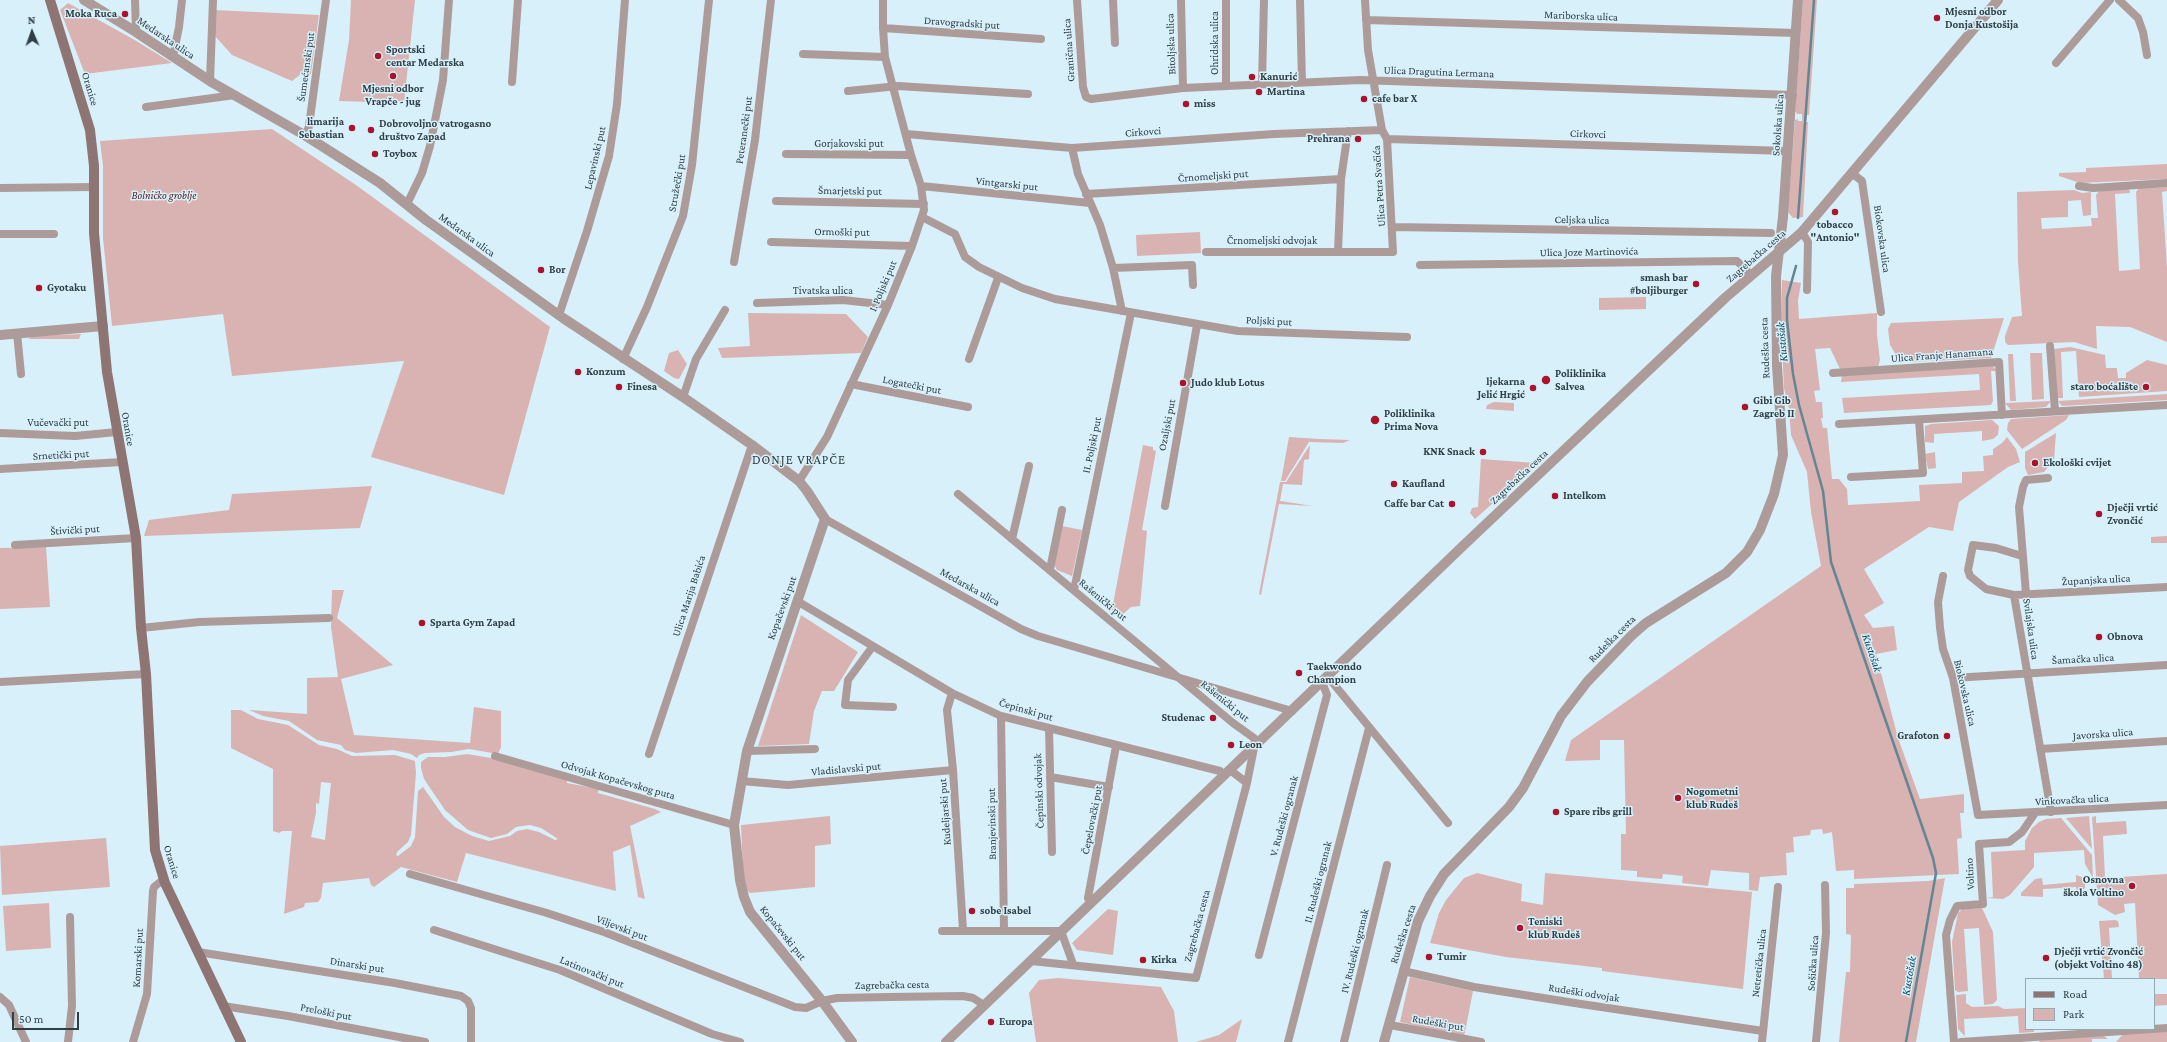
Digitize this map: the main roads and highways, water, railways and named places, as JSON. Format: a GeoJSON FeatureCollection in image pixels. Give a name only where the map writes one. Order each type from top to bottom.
{"type":"FeatureCollection","features":[{"type":"Feature","properties":{"kind":"main road","name":"Oranice"},"geometry":{"type":"LineString","coordinates":[[50,0],[90,130],[95,187],[94,233],[107,372],[136,538],[141,628],[146,674],[154,840],[164,879],[241,1042]]}},
{"type":"Feature","properties":{"kind":"waterway","name":"Kustošak"},"geometry":{"type":"LineString","coordinates":[[1798,218],[1814,0]]}},
{"type":"Feature","properties":{"kind":"waterway","name":"Kustošak"},"geometry":{"type":"LineString","coordinates":[[1796,266],[1787,298],[1787,320],[1793,374],[1799,405],[1823,491],[1831,562],[1933,858],[1936,873],[1906,1042]]}},
{"type":"Feature","properties":{"kind":"place","name":"Moka Ruca"},"geometry":{"type":"Point","coordinates":[125,14]}},
{"type":"Feature","properties":{"kind":"place","name":"Mjesni odbor Donja Kustošija"},"geometry":{"type":"Point","coordinates":[1937,18]}},
{"type":"Feature","properties":{"kind":"place","name":"Sportski centar Medarska"},"geometry":{"type":"Point","coordinates":[378,56]}},
{"type":"Feature","properties":{"kind":"place","name":"Mjesni odbor Vrapče - jug"},"geometry":{"type":"Point","coordinates":[393,76]}},
{"type":"Feature","properties":{"kind":"place","name":"Kanurić"},"geometry":{"type":"Point","coordinates":[1252,77]}},
{"type":"Feature","properties":{"kind":"place","name":"Martina"},"geometry":{"type":"Point","coordinates":[1259,92]}},
{"type":"Feature","properties":{"kind":"place","name":"cafe bar X"},"geometry":{"type":"Point","coordinates":[1364,99]}},
{"type":"Feature","properties":{"kind":"place","name":"miss"},"geometry":{"type":"Point","coordinates":[1186,104]}},
{"type":"Feature","properties":{"kind":"place","name":"limarija Sebastian"},"geometry":{"type":"Point","coordinates":[352,128]}},
{"type":"Feature","properties":{"kind":"place","name":"Dobrovoljno vatrogasno društvo Zapad"},"geometry":{"type":"Point","coordinates":[371,130]}},
{"type":"Feature","properties":{"kind":"place","name":"Prehrana"},"geometry":{"type":"Point","coordinates":[1358,139]}},
{"type":"Feature","properties":{"kind":"place","name":"Toybox"},"geometry":{"type":"Point","coordinates":[375,154]}},
{"type":"Feature","properties":{"kind":"place","name":"tobacco \"Antonio\""},"geometry":{"type":"Point","coordinates":[1835,212]}},
{"type":"Feature","properties":{"kind":"place","name":"Bor"},"geometry":{"type":"Point","coordinates":[541,270]}},
{"type":"Feature","properties":{"kind":"place","name":"smash bar #boljiburger"},"geometry":{"type":"Point","coordinates":[1696,284]}},
{"type":"Feature","properties":{"kind":"place","name":"Gyotaku"},"geometry":{"type":"Point","coordinates":[39,288]}},
{"type":"Feature","properties":{"kind":"place","name":"Konzum"},"geometry":{"type":"Point","coordinates":[578,372]}},
{"type":"Feature","properties":{"kind":"place","name":"Poliklinika Salvea"},"geometry":{"type":"Point","coordinates":[1546,380]}},
{"type":"Feature","properties":{"kind":"place","name":"Judo klub Lotus"},"geometry":{"type":"Point","coordinates":[1183,383]}},
{"type":"Feature","properties":{"kind":"place","name":"Finesa"},"geometry":{"type":"Point","coordinates":[619,387]}},
{"type":"Feature","properties":{"kind":"place","name":"staro boćalište"},"geometry":{"type":"Point","coordinates":[2146,387]}},
{"type":"Feature","properties":{"kind":"place","name":"ljekarna Jelić Hrgić"},"geometry":{"type":"Point","coordinates":[1533,388]}},
{"type":"Feature","properties":{"kind":"place","name":"Gibi Gib Zagreb II"},"geometry":{"type":"Point","coordinates":[1745,407]}},
{"type":"Feature","properties":{"kind":"place","name":"Poliklinika Prima Nova"},"geometry":{"type":"Point","coordinates":[1375,420]}},
{"type":"Feature","properties":{"kind":"place","name":"KNK Snack"},"geometry":{"type":"Point","coordinates":[1483,452]}},
{"type":"Feature","properties":{"kind":"place","name":"Ekološki cvijet"},"geometry":{"type":"Point","coordinates":[2035,463]}},
{"type":"Feature","properties":{"kind":"place","name":"Kaufland"},"geometry":{"type":"Point","coordinates":[1394,484]}},
{"type":"Feature","properties":{"kind":"place","name":"Intelkom"},"geometry":{"type":"Point","coordinates":[1555,496]}},
{"type":"Feature","properties":{"kind":"place","name":"Caffe bar Cat"},"geometry":{"type":"Point","coordinates":[1452,504]}},
{"type":"Feature","properties":{"kind":"place","name":"Dječji vrtić Zvončić"},"geometry":{"type":"Point","coordinates":[2099,514]}},
{"type":"Feature","properties":{"kind":"place","name":"Sparta Gym Zapad"},"geometry":{"type":"Point","coordinates":[422,623]}},
{"type":"Feature","properties":{"kind":"place","name":"Obnova"},"geometry":{"type":"Point","coordinates":[2099,637]}},
{"type":"Feature","properties":{"kind":"place","name":"Taekwondo Champion"},"geometry":{"type":"Point","coordinates":[1299,673]}},
{"type":"Feature","properties":{"kind":"place","name":"Studenac"},"geometry":{"type":"Point","coordinates":[1213,718]}},
{"type":"Feature","properties":{"kind":"place","name":"Grafoton"},"geometry":{"type":"Point","coordinates":[1947,736]}},
{"type":"Feature","properties":{"kind":"place","name":"Leon"},"geometry":{"type":"Point","coordinates":[1231,745]}},
{"type":"Feature","properties":{"kind":"place","name":"Nogometni klub Rudeš"},"geometry":{"type":"Point","coordinates":[1678,798]}},
{"type":"Feature","properties":{"kind":"place","name":"Spare ribs grill"},"geometry":{"type":"Point","coordinates":[1556,812]}},
{"type":"Feature","properties":{"kind":"place","name":"Osnovna škola Voltino"},"geometry":{"type":"Point","coordinates":[2132,886]}},
{"type":"Feature","properties":{"kind":"place","name":"sobe Isabel"},"geometry":{"type":"Point","coordinates":[972,911]}},
{"type":"Feature","properties":{"kind":"place","name":"Teniski klub Rudeš"},"geometry":{"type":"Point","coordinates":[1520,928]}},
{"type":"Feature","properties":{"kind":"place","name":"Tumir"},"geometry":{"type":"Point","coordinates":[1429,957]}},
{"type":"Feature","properties":{"kind":"place","name":"Dječji vrtić Zvončić (objekt Voltino 48)"},"geometry":{"type":"Point","coordinates":[2046,958]}},
{"type":"Feature","properties":{"kind":"place","name":"Kirka"},"geometry":{"type":"Point","coordinates":[1143,960]}},
{"type":"Feature","properties":{"kind":"place","name":"Europa"},"geometry":{"type":"Point","coordinates":[991,1022]}},
{"type":"Feature","properties":{"kind":"district","name":"DONJE VRAPČE"},"geometry":{"type":"Point","coordinates":[799,460]}},
{"type":"Feature","properties":{"kind":"park label","name":"Bolničko groblje"},"geometry":{"type":"Point","coordinates":[164,196]}}]}
